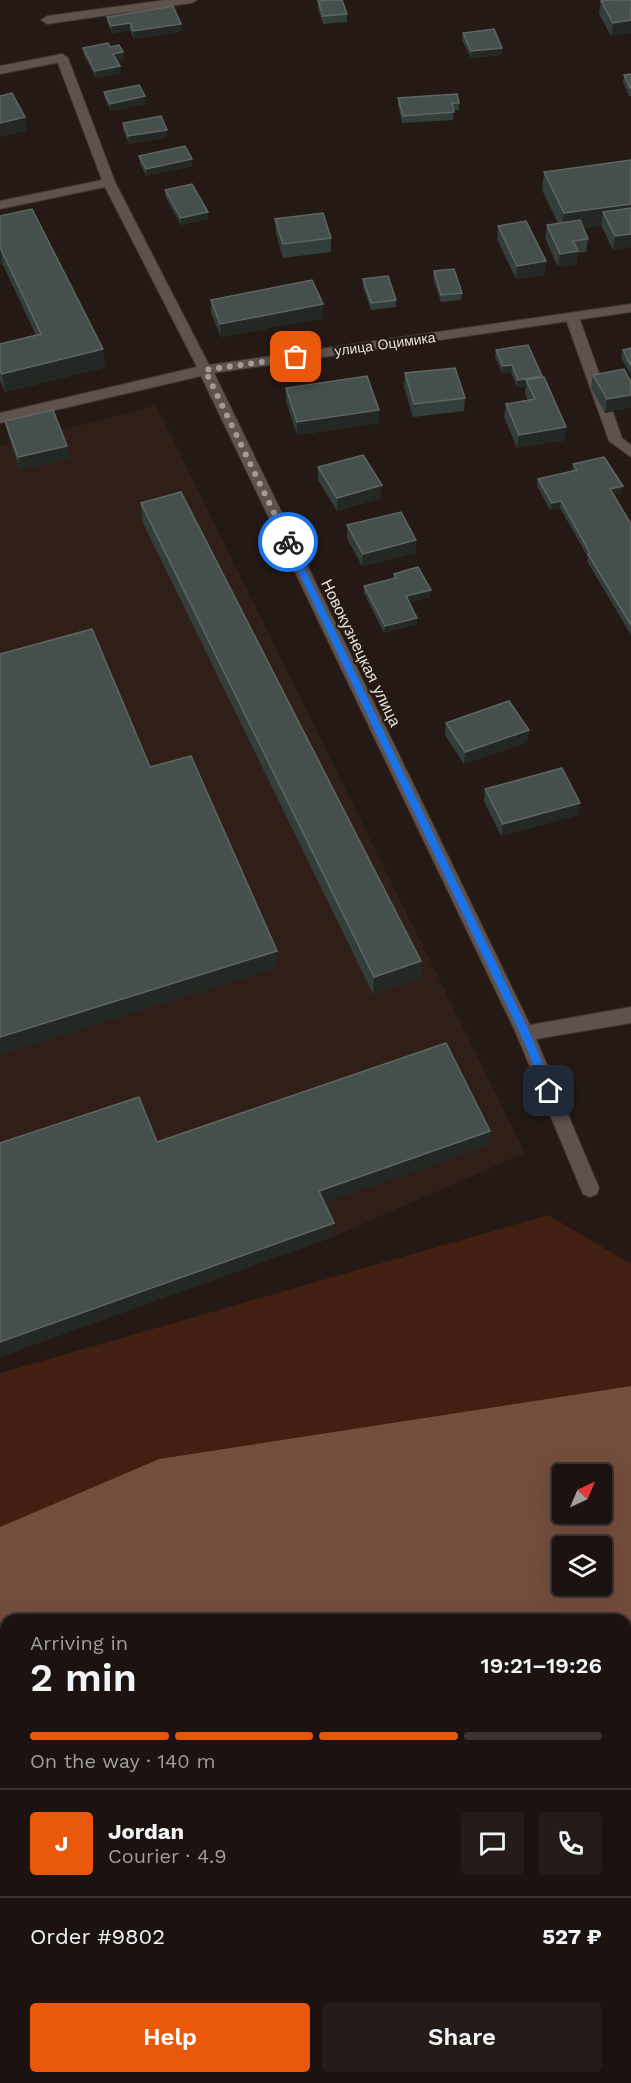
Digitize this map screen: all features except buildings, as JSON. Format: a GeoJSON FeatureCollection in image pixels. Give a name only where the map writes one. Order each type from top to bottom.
{"type":"FeatureCollection","features":[{"type":"Feature","properties":{"kind":"street"},"geometry":{"type":"LineString","coordinates":[[47,20],[191,0]]}},
{"type":"Feature","properties":{"kind":"street","name":"Новокузнецкая улица"},"geometry":{"type":"LineString","coordinates":[[0,70],[62,58],[108,182],[205,370],[525,1033],[590,1188]]}},
{"type":"Feature","properties":{"kind":"street"},"geometry":{"type":"LineString","coordinates":[[0,205],[108,182]]}},
{"type":"Feature","properties":{"kind":"street","name":"улица Оцимика"},"geometry":{"type":"LineString","coordinates":[[0,418],[205,370],[631,308]]}},
{"type":"Feature","properties":{"kind":"street"},"geometry":{"type":"LineString","coordinates":[[572,317],[616,441],[631,452]]}},
{"type":"Feature","properties":{"kind":"street"},"geometry":{"type":"LineString","coordinates":[[525,1033],[631,1015]]}},
{"type":"Feature","properties":{"kind":"shaded area"},"geometry":{"type":"Polygon","coordinates":[[[156,405],[525,1153],[333,1237],[0,1357],[0,446],[156,405]]]}},
{"type":"Feature","properties":{"kind":"shaded area"},"geometry":{"type":"Polygon","coordinates":[[[548,1215],[631,1264],[631,1386],[159,1459],[0,1527],[0,1373],[548,1215]]]}},
{"type":"Feature","properties":{"kind":"shaded area"},"geometry":{"type":"Polygon","coordinates":[[[631,1386],[631,1614],[0,1614],[0,1527],[159,1459],[631,1386]]]}},
{"type":"Feature","properties":{"kind":"way so far"},"geometry":{"type":"LineString","coordinates":[[288,542],[205,370],[296,357]]}},
{"type":"Feature","properties":{"kind":"route"},"geometry":{"type":"LineString","coordinates":[[288,542],[525,1033],[549,1091]]}}]}
